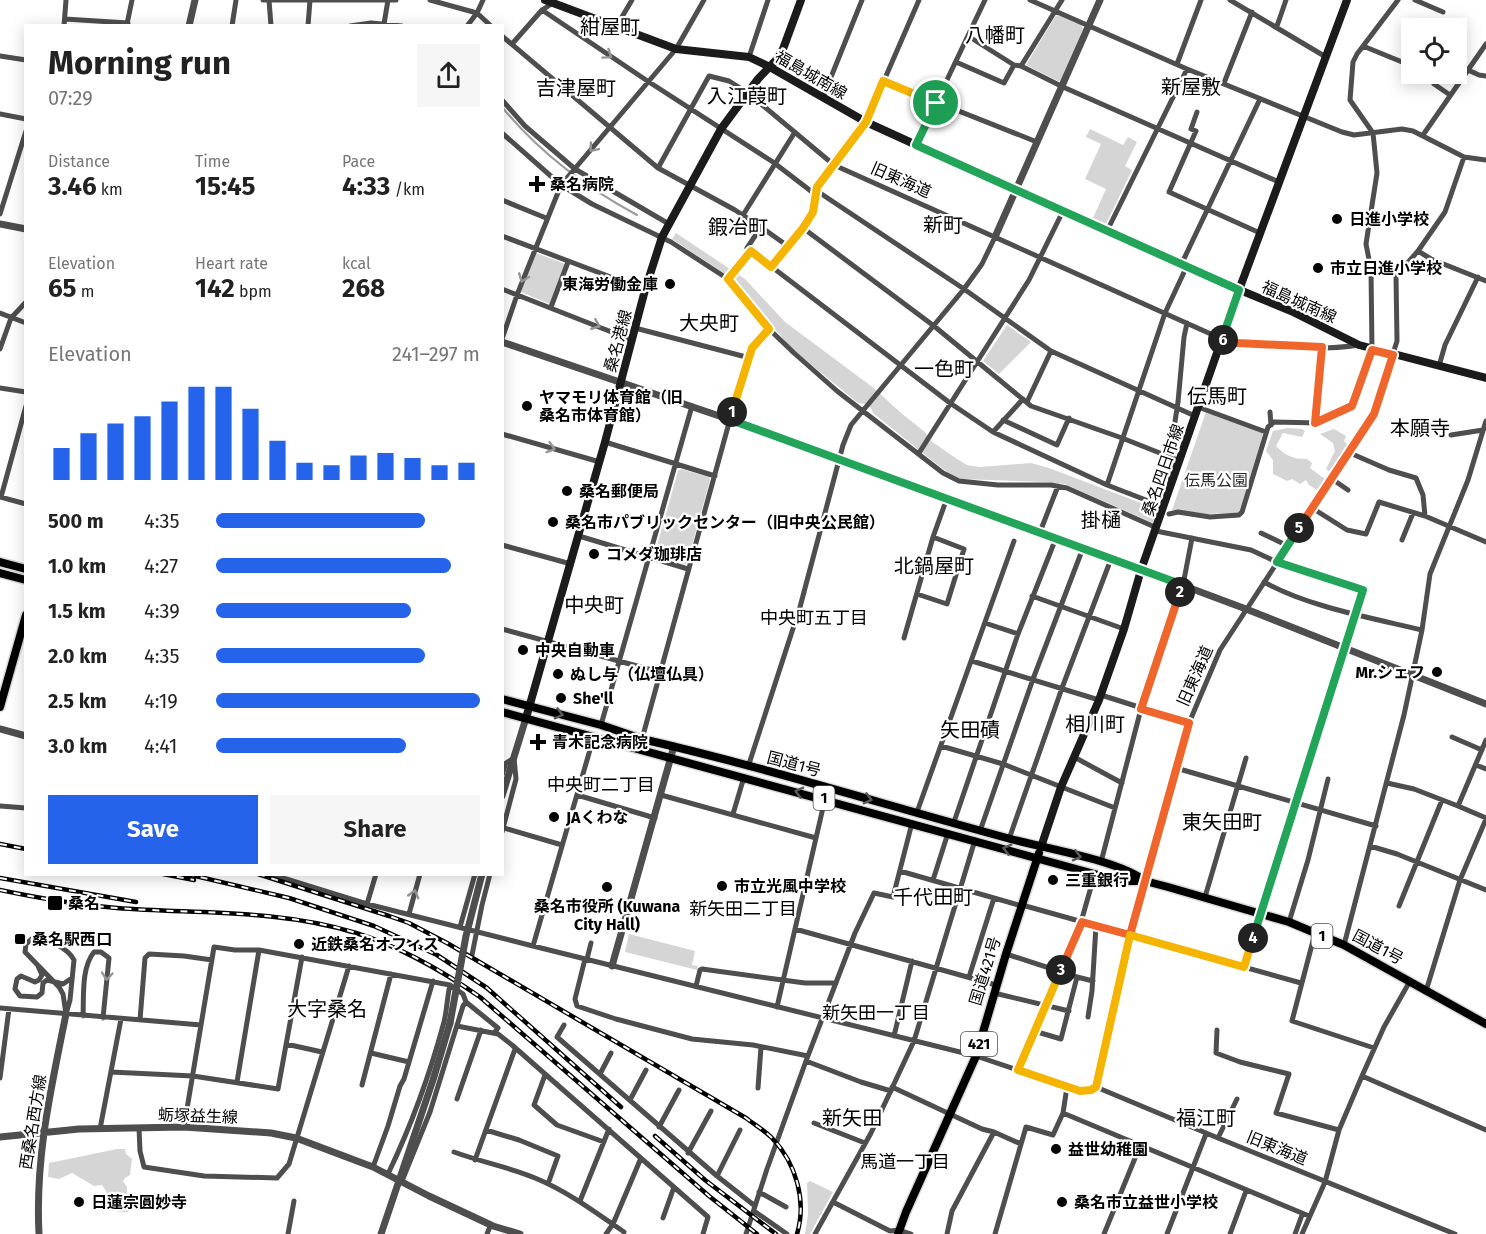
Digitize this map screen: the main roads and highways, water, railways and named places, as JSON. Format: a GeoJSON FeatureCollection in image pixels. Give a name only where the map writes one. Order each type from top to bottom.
{"type":"FeatureCollection","features":[{"type":"Feature","properties":{"kind":"main road","name":"桑名港線"},"geometry":{"type":"LineString","coordinates":[[526,718],[606,442],[645,290],[662,237],[722,129],[768,66],[778,58],[801,0]]}},
{"type":"Feature","properties":{"kind":"main road","name":"桑名四日市線"},"geometry":{"type":"LineString","coordinates":[[1041,847],[1061,787],[1100,698],[1142,570],[1166,510],[1176,460],[1196,416],[1239,290],[1347,0]]}},
{"type":"Feature","properties":{"kind":"main road","name":"福島城南線"},"geometry":{"type":"LineString","coordinates":[[550,1],[615,28],[676,49],[749,57],[866,122],[1184,266],[1291,310],[1359,345],[1486,378]]}},
{"type":"Feature","properties":{"kind":"main road"},"geometry":{"type":"LineString","coordinates":[[0,562],[24,568]]}},
{"type":"Feature","properties":{"kind":"main road"},"geometry":{"type":"LineString","coordinates":[[0,573],[24,579]]}},
{"type":"Feature","properties":{"kind":"main road"},"geometry":{"type":"LineString","coordinates":[[0,707],[24,622]]}},
{"type":"Feature","properties":{"kind":"main road","name":"国道1号"},"geometry":{"type":"LineString","coordinates":[[504,700],[1009,839],[1101,862],[1136,874],[1145,881]]}},
{"type":"Feature","properties":{"kind":"main road","name":"国道1号"},"geometry":{"type":"LineString","coordinates":[[504,712],[1120,881],[1145,881],[1262,913],[1344,945],[1486,1024]]}},
{"type":"Feature","properties":{"kind":"main road","name":"国道421号"},"geometry":{"type":"LineString","coordinates":[[898,1233],[976,1056],[1041,847]]}},
{"type":"Feature","properties":{"kind":"waterway"},"geometry":{"type":"LineString","coordinates":[[504,109],[531,139],[564,167],[600,193],[637,215]]}},
{"type":"Feature","properties":{"kind":"railway"},"geometry":{"type":"LineString","coordinates":[[0,844],[24,849]]}},
{"type":"Feature","properties":{"kind":"railway"},"geometry":{"type":"LineString","coordinates":[[173,876],[194,880]]}},
{"type":"Feature","properties":{"kind":"railway"},"geometry":{"type":"LineString","coordinates":[[196,876],[289,898],[374,926],[437,955],[487,988],[621,1107]]}},
{"type":"Feature","properties":{"kind":"railway"},"geometry":{"type":"LineString","coordinates":[[264,876],[409,923],[746,1118],[772,1138],[793,1171],[801,1209],[797,1234]]}},
{"type":"Feature","properties":{"kind":"railway"},"geometry":{"type":"LineString","coordinates":[[0,878],[136,902]]}},
{"type":"Feature","properties":{"kind":"railway"},"geometry":{"type":"LineString","coordinates":[[0,890],[102,907],[237,914],[297,920],[356,933],[405,952],[480,997],[709,1196],[757,1234]]}},
{"type":"Feature","properties":{"kind":"railway"},"geometry":{"type":"LineString","coordinates":[[655,1136],[705,1180],[776,1234]]}},
{"type":"Feature","properties":{"kind":"place","name":"桑名病院"},"geometry":{"type":"Point","coordinates":[537,184]}},
{"type":"Feature","properties":{"kind":"place","name":"日進小学校"},"geometry":{"type":"Point","coordinates":[1337,219]}},
{"type":"Feature","properties":{"kind":"place","name":"市立日進小学校"},"geometry":{"type":"Point","coordinates":[1318,268]}},
{"type":"Feature","properties":{"kind":"place","name":"東海労働金庫"},"geometry":{"type":"Point","coordinates":[670,284]}},
{"type":"Feature","properties":{"kind":"place","name":"ヤマモリ体育館（旧 桑名市体育館）"},"geometry":{"type":"Point","coordinates":[527,406]}},
{"type":"Feature","properties":{"kind":"place","name":"桑名郵便局"},"geometry":{"type":"Point","coordinates":[567,491]}},
{"type":"Feature","properties":{"kind":"place","name":"桑名市パブリックセンター（旧中央公民館）"},"geometry":{"type":"Point","coordinates":[553,522]}},
{"type":"Feature","properties":{"kind":"place","name":"コメダ珈琲店"},"geometry":{"type":"Point","coordinates":[594,554]}},
{"type":"Feature","properties":{"kind":"place","name":"中央自動車"},"geometry":{"type":"Point","coordinates":[523,650]}},
{"type":"Feature","properties":{"kind":"place","name":"Mr.シェフ"},"geometry":{"type":"Point","coordinates":[1437,672]}},
{"type":"Feature","properties":{"kind":"place","name":"ぬし与（仏壇仏具）"},"geometry":{"type":"Point","coordinates":[558,674]}},
{"type":"Feature","properties":{"kind":"place","name":"She'll"},"geometry":{"type":"Point","coordinates":[561,698]}},
{"type":"Feature","properties":{"kind":"place","name":"青木記念病院"},"geometry":{"type":"Point","coordinates":[538,742]}},
{"type":"Feature","properties":{"kind":"place","name":"JAくわな"},"geometry":{"type":"Point","coordinates":[554,817]}},
{"type":"Feature","properties":{"kind":"place","name":"三重銀行"},"geometry":{"type":"Point","coordinates":[1053,880]}},
{"type":"Feature","properties":{"kind":"place","name":"市立光風中学校"},"geometry":{"type":"Point","coordinates":[722,886]}},
{"type":"Feature","properties":{"kind":"place","name":"桑名市役所 (Kuwana City Hall)"},"geometry":{"type":"Point","coordinates":[607,887]}},
{"type":"Feature","properties":{"kind":"place","name":"桑名"},"geometry":{"type":"Point","coordinates":[55,903]}},
{"type":"Feature","properties":{"kind":"place","name":"桑名駅西口"},"geometry":{"type":"Point","coordinates":[20,939]}},
{"type":"Feature","properties":{"kind":"place","name":"近鉄桑名オフィス"},"geometry":{"type":"Point","coordinates":[299,944]}},
{"type":"Feature","properties":{"kind":"place","name":"益世幼稚園"},"geometry":{"type":"Point","coordinates":[1056,1149]}},
{"type":"Feature","properties":{"kind":"place","name":"日蓮宗圓妙寺"},"geometry":{"type":"Point","coordinates":[79,1202]}},
{"type":"Feature","properties":{"kind":"place","name":"桑名市立益世小学校"},"geometry":{"type":"Point","coordinates":[1062,1202]}},
{"type":"Feature","properties":{"kind":"district","name":"紺屋町"},"geometry":{"type":"Point","coordinates":[610,27]}},
{"type":"Feature","properties":{"kind":"district","name":"八幡町"},"geometry":{"type":"Point","coordinates":[995,35]}},
{"type":"Feature","properties":{"kind":"district","name":"新屋敷"},"geometry":{"type":"Point","coordinates":[1191,87]}},
{"type":"Feature","properties":{"kind":"district","name":"吉津屋町"},"geometry":{"type":"Point","coordinates":[576,88]}},
{"type":"Feature","properties":{"kind":"district","name":"入江葭町"},"geometry":{"type":"Point","coordinates":[747,96]}},
{"type":"Feature","properties":{"kind":"district","name":"新町"},"geometry":{"type":"Point","coordinates":[943,225]}},
{"type":"Feature","properties":{"kind":"district","name":"鍜冶町"},"geometry":{"type":"Point","coordinates":[738,227]}},
{"type":"Feature","properties":{"kind":"district","name":"大央町"},"geometry":{"type":"Point","coordinates":[709,323]}},
{"type":"Feature","properties":{"kind":"district","name":"一色町"},"geometry":{"type":"Point","coordinates":[944,369]}},
{"type":"Feature","properties":{"kind":"district","name":"伝馬町"},"geometry":{"type":"Point","coordinates":[1217,396]}},
{"type":"Feature","properties":{"kind":"district","name":"本願寺"},"geometry":{"type":"Point","coordinates":[1420,428]}},
{"type":"Feature","properties":{"kind":"district","name":"掛樋"},"geometry":{"type":"Point","coordinates":[1101,520]}},
{"type":"Feature","properties":{"kind":"district","name":"北鍋屋町"},"geometry":{"type":"Point","coordinates":[934,566]}},
{"type":"Feature","properties":{"kind":"district","name":"中央町"},"geometry":{"type":"Point","coordinates":[594,605]}},
{"type":"Feature","properties":{"kind":"district","name":"中央町五丁目"},"geometry":{"type":"Point","coordinates":[814,618]}},
{"type":"Feature","properties":{"kind":"district","name":"相川町"},"geometry":{"type":"Point","coordinates":[1095,724]}},
{"type":"Feature","properties":{"kind":"district","name":"矢田磧"},"geometry":{"type":"Point","coordinates":[970,730]}},
{"type":"Feature","properties":{"kind":"district","name":"中央町二丁目"},"geometry":{"type":"Point","coordinates":[601,785]}},
{"type":"Feature","properties":{"kind":"district","name":"東矢田町"},"geometry":{"type":"Point","coordinates":[1222,822]}},
{"type":"Feature","properties":{"kind":"district","name":"千代田町"},"geometry":{"type":"Point","coordinates":[933,897]}},
{"type":"Feature","properties":{"kind":"district","name":"新矢田二丁目"},"geometry":{"type":"Point","coordinates":[743,909]}},
{"type":"Feature","properties":{"kind":"district","name":"大字桑名"},"geometry":{"type":"Point","coordinates":[327,1009]}},
{"type":"Feature","properties":{"kind":"district","name":"新矢田一丁目"},"geometry":{"type":"Point","coordinates":[876,1013]}},
{"type":"Feature","properties":{"kind":"district","name":"新矢田"},"geometry":{"type":"Point","coordinates":[852,1118]}},
{"type":"Feature","properties":{"kind":"district","name":"福江町"},"geometry":{"type":"Point","coordinates":[1206,1118]}},
{"type":"Feature","properties":{"kind":"district","name":"馬道一丁目"},"geometry":{"type":"Point","coordinates":[905,1162]}},
{"type":"Feature","properties":{"kind":"park label","name":"伝馬公園"},"geometry":{"type":"Point","coordinates":[1216,480]}}]}
